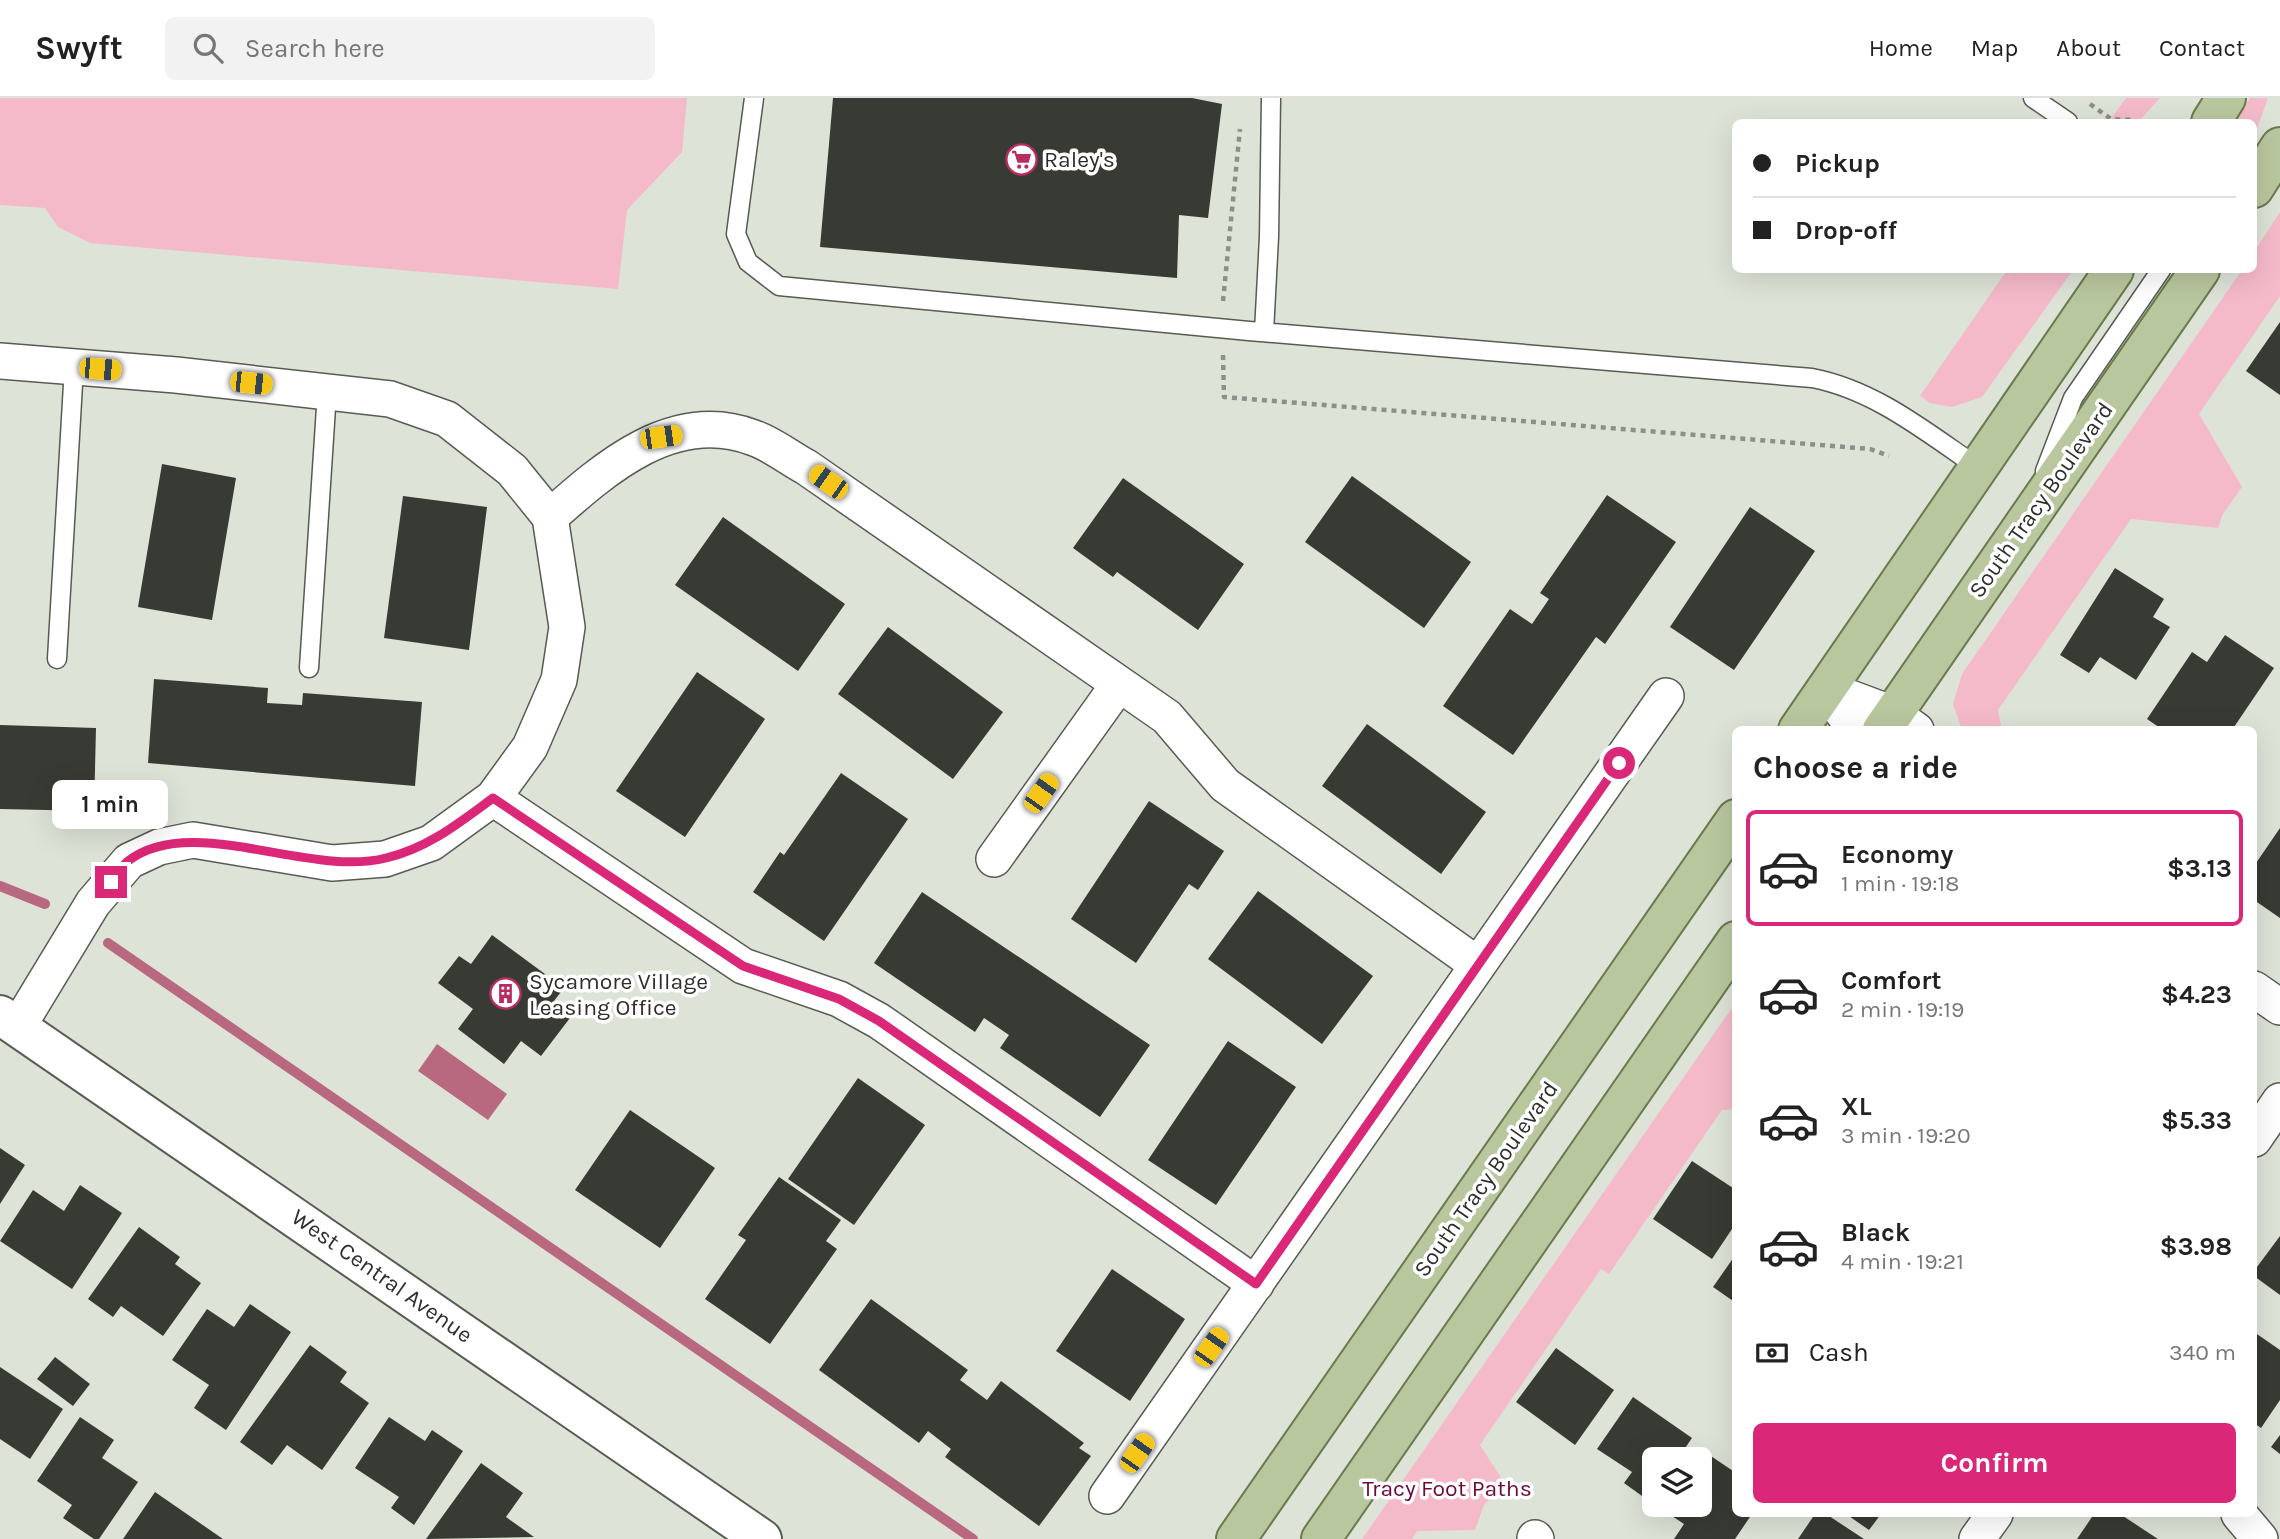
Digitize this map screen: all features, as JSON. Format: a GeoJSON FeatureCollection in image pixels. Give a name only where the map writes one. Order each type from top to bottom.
{"type":"FeatureCollection","features":[{"type":"Feature","properties":{"kind":"main road"},"geometry":{"type":"LineString","coordinates":[[2213,119],[2226,98]]}},
{"type":"Feature","properties":{"kind":"main road"},"geometry":{"type":"LineString","coordinates":[[2257,183],[2280,147]]}},
{"type":"Feature","properties":{"kind":"main road"},"geometry":{"type":"LineString","coordinates":[[1801,726],[2112,273]]}},
{"type":"Feature","properties":{"kind":"main road","name":"South Tracy Boulevard"},"geometry":{"type":"LineString","coordinates":[[1897,724],[2027,520],[2198,273]]}},
{"type":"Feature","properties":{"kind":"main road","name":"South Tracy Boulevard"},"geometry":{"type":"LineString","coordinates":[[1236,1539],[1732,825]]}},
{"type":"Feature","properties":{"kind":"main road"},"geometry":{"type":"LineString","coordinates":[[1321,1539],[1732,947]]}},
{"type":"Feature","properties":{"kind":"street"},"geometry":{"type":"LineString","coordinates":[[0,360],[390,399],[447,419],[512,470],[550,517],[567,627],[559,680],[530,747],[493,798],[431,843],[385,859],[332,863],[193,840],[159,848],[129,861],[93,903],[9,1020]]}},
{"type":"Feature","properties":{"kind":"street"},"geometry":{"type":"LineString","coordinates":[[550,517],[602,471],[661,437],[716,429],[754,438],[806,467],[1167,717],[1224,785],[1478,965]]}},
{"type":"Feature","properties":{"kind":"street"},"geometry":{"type":"LineString","coordinates":[[994,859],[1119,684]]}},
{"type":"Feature","properties":{"kind":"street"},"geometry":{"type":"LineString","coordinates":[[1826,689],[1897,724]]}},
{"type":"Feature","properties":{"kind":"street"},"geometry":{"type":"LineString","coordinates":[[1826,689],[1852,726]]}},
{"type":"Feature","properties":{"kind":"street"},"geometry":{"type":"LineString","coordinates":[[1107,1496],[1667,696]]}},
{"type":"Feature","properties":{"kind":"street"},"geometry":{"type":"LineString","coordinates":[[493,798],[743,966],[839,999],[879,1021],[1256,1284]]}},
{"type":"Feature","properties":{"kind":"street"},"geometry":{"type":"LineString","coordinates":[[2257,991],[2280,1007]]}},
{"type":"Feature","properties":{"kind":"street","name":"West Central Avenue"},"geometry":{"type":"LineString","coordinates":[[9,1020],[762,1539]]}},
{"type":"Feature","properties":{"kind":"street"},"geometry":{"type":"LineString","coordinates":[[2257,1135],[2280,1101]]}},
{"type":"Feature","properties":{"kind":"street"},"geometry":{"type":"LineString","coordinates":[[1977,1539],[1993,1517]]}},
{"type":"Feature","properties":{"kind":"street"},"geometry":{"type":"LineString","coordinates":[[2242,1517],[2260,1539]]}},
{"type":"Feature","properties":{"kind":"lane"},"geometry":{"type":"LineString","coordinates":[[754,98],[736,234],[748,262],[779,286],[1841,383],[1883,403],[1979,468]]}},
{"type":"Feature","properties":{"kind":"lane"},"geometry":{"type":"LineString","coordinates":[[1264,332],[1269,237],[1271,98]]}},
{"type":"Feature","properties":{"kind":"lane"},"geometry":{"type":"LineString","coordinates":[[2034,98],[2064,119]]}},
{"type":"Feature","properties":{"kind":"lane"},"geometry":{"type":"LineString","coordinates":[[2027,520],[2067,410],[2159,273]]}},
{"type":"Feature","properties":{"kind":"lane"},"geometry":{"type":"LineString","coordinates":[[57,659],[74,367]]}},
{"type":"Feature","properties":{"kind":"lane"},"geometry":{"type":"LineString","coordinates":[[309,668],[327,392]]}},
{"type":"Feature","properties":{"kind":"path"},"geometry":{"type":"LineString","coordinates":[[2082,98],[2111,119]]}},
{"type":"Feature","properties":{"kind":"green space"},"geometry":{"type":"Polygon","coordinates":[[[0,98],[687,98],[682,152],[627,210],[618,289],[90,243],[58,227],[45,208],[0,205],[0,98]]]}},
{"type":"Feature","properties":{"kind":"green space"},"geometry":{"type":"Polygon","coordinates":[[[2126,98],[2160,98],[2141,119],[2111,119],[2126,98]]]}},
{"type":"Feature","properties":{"kind":"green space"},"geometry":{"type":"Polygon","coordinates":[[[2250,98],[2268,98],[2257,129],[2257,119],[2236,119],[2250,98]]]}},
{"type":"Feature","properties":{"kind":"green space"},"geometry":{"type":"Polygon","coordinates":[[[2280,212],[2280,296],[2199,414],[2242,487],[2223,514],[2218,528],[2131,519],[1998,710],[2001,726],[1961,726],[1953,704],[1962,674],[2240,273],[2257,273],[2257,247],[2280,212]]]}},
{"type":"Feature","properties":{"kind":"green space"},"geometry":{"type":"Polygon","coordinates":[[[2005,273],[2071,273],[1982,397],[1952,407],[1930,403],[1920,396],[2005,273]]]}},
{"type":"Feature","properties":{"kind":"green space","name":"Tracy Foot Paths"},"geometry":{"type":"Polygon","coordinates":[[[1732,1008],[1732,1109],[1722,1110],[1609,1274],[1601,1269],[1480,1445],[1505,1484],[1484,1505],[1475,1530],[1417,1531],[1412,1539],[1362,1539],[1732,1008]]]}},
{"type":"Feature","properties":{"kind":"shaded area"},"geometry":{"type":"Polygon","coordinates":[[[437,1044],[507,1094],[488,1120],[418,1071],[437,1044]]]}},
{"type":"Feature","properties":{"kind":"building","name":"Raley's"},"geometry":{"type":"Polygon","coordinates":[[[833,98],[1192,98],[1222,104],[1208,218],[1179,215],[1177,278],[820,247],[833,98]]]}},
{"type":"Feature","properties":{"kind":"building"},"geometry":{"type":"Polygon","coordinates":[[[2280,322],[2280,395],[2246,371],[2280,322]]]}},
{"type":"Feature","properties":{"kind":"building"},"geometry":{"type":"Polygon","coordinates":[[[162,464],[236,478],[212,620],[138,607],[162,464]]]}},
{"type":"Feature","properties":{"kind":"building"},"geometry":{"type":"Polygon","coordinates":[[[1352,476],[1471,562],[1424,628],[1305,542],[1352,476]]]}},
{"type":"Feature","properties":{"kind":"building"},"geometry":{"type":"Polygon","coordinates":[[[1123,478],[1244,564],[1198,630],[1117,572],[1113,577],[1073,548],[1123,478]]]}},
{"type":"Feature","properties":{"kind":"building"},"geometry":{"type":"Polygon","coordinates":[[[1607,495],[1676,542],[1605,644],[1596,637],[1513,755],[1443,706],[1510,609],[1532,624],[1549,599],[1540,593],[1607,495]]]}},
{"type":"Feature","properties":{"kind":"building"},"geometry":{"type":"Polygon","coordinates":[[[403,496],[487,507],[469,650],[384,638],[403,496]]]}},
{"type":"Feature","properties":{"kind":"building"},"geometry":{"type":"Polygon","coordinates":[[[1750,507],[1815,551],[1734,670],[1670,627],[1750,507]]]}},
{"type":"Feature","properties":{"kind":"building"},"geometry":{"type":"Polygon","coordinates":[[[723,517],[845,604],[798,671],[675,585],[723,517]]]}},
{"type":"Feature","properties":{"kind":"building"},"geometry":{"type":"Polygon","coordinates":[[[2115,568],[2164,599],[2153,617],[2170,627],[2136,680],[2100,657],[2089,673],[2060,655],[2115,568]]]}},
{"type":"Feature","properties":{"kind":"building"},"geometry":{"type":"Polygon","coordinates":[[[888,627],[1003,712],[953,779],[838,694],[888,627]]]}},
{"type":"Feature","properties":{"kind":"building"},"geometry":{"type":"Polygon","coordinates":[[[2225,635],[2274,668],[2235,726],[2157,726],[2147,719],[2192,652],[2207,662],[2225,635]]]}},
{"type":"Feature","properties":{"kind":"building"},"geometry":{"type":"Polygon","coordinates":[[[697,672],[765,719],[685,837],[616,791],[697,672]]]}},
{"type":"Feature","properties":{"kind":"building"},"geometry":{"type":"Polygon","coordinates":[[[154,679],[268,688],[267,703],[302,705],[303,693],[422,702],[415,786],[148,763],[154,679]]]}},
{"type":"Feature","properties":{"kind":"building"},"geometry":{"type":"Polygon","coordinates":[[[1367,724],[1486,812],[1441,874],[1322,786],[1367,724]]]}},
{"type":"Feature","properties":{"kind":"building"},"geometry":{"type":"Polygon","coordinates":[[[0,725],[96,728],[94,811],[0,809],[0,725]]]}},
{"type":"Feature","properties":{"kind":"building"},"geometry":{"type":"Polygon","coordinates":[[[841,773],[908,819],[824,941],[753,892],[780,852],[784,855],[841,773]]]}},
{"type":"Feature","properties":{"kind":"building"},"geometry":{"type":"Polygon","coordinates":[[[1149,801],[1224,851],[1198,890],[1189,884],[1136,963],[1071,919],[1149,801]]]}},
{"type":"Feature","properties":{"kind":"building"},"geometry":{"type":"Polygon","coordinates":[[[2280,828],[2280,918],[2257,902],[2257,862],[2280,828]]]}},
{"type":"Feature","properties":{"kind":"building"},"geometry":{"type":"Polygon","coordinates":[[[1258,891],[1373,976],[1322,1044],[1208,959],[1258,891]]]}},
{"type":"Feature","properties":{"kind":"building"},"geometry":{"type":"Polygon","coordinates":[[[922,892],[1150,1045],[1100,1117],[1000,1048],[1009,1035],[984,1018],[975,1032],[874,963],[922,892]]]}},
{"type":"Feature","properties":{"kind":"building","name":"Sycamore Village Leasing Office"},"geometry":{"type":"Polygon","coordinates":[[[492,935],[564,988],[554,1001],[573,1014],[541,1056],[521,1041],[504,1064],[458,1029],[473,1009],[438,983],[459,956],[471,964],[492,935]]]}},
{"type":"Feature","properties":{"kind":"building"},"geometry":{"type":"Polygon","coordinates":[[[1228,1041],[1296,1087],[1216,1205],[1148,1160],[1228,1041]]]}},
{"type":"Feature","properties":{"kind":"building"},"geometry":{"type":"Polygon","coordinates":[[[858,1078],[925,1125],[854,1225],[788,1179],[858,1078]]]}},
{"type":"Feature","properties":{"kind":"building"},"geometry":{"type":"Polygon","coordinates":[[[630,1110],[715,1168],[660,1248],[575,1190],[630,1110]]]}},
{"type":"Feature","properties":{"kind":"building"},"geometry":{"type":"Polygon","coordinates":[[[0,1148],[25,1165],[0,1204],[0,1148]]]}},
{"type":"Feature","properties":{"kind":"building"},"geometry":{"type":"Polygon","coordinates":[[[1692,1161],[1732,1187],[1732,1229],[1712,1259],[1653,1219],[1692,1161]]]}},
{"type":"Feature","properties":{"kind":"building"},"geometry":{"type":"Polygon","coordinates":[[[779,1177],[841,1220],[826,1241],[837,1249],[770,1344],[705,1299],[746,1240],[738,1235],[779,1177]]]}},
{"type":"Feature","properties":{"kind":"building"},"geometry":{"type":"Polygon","coordinates":[[[80,1185],[122,1213],[72,1289],[0,1241],[33,1190],[64,1211],[80,1185]]]}},
{"type":"Feature","properties":{"kind":"building"},"geometry":{"type":"Polygon","coordinates":[[[139,1227],[180,1257],[175,1264],[201,1283],[163,1336],[121,1306],[113,1317],[88,1299],[139,1227]]]}},
{"type":"Feature","properties":{"kind":"building"},"geometry":{"type":"Polygon","coordinates":[[[2280,1236],[2280,1295],[2257,1278],[2257,1267],[2280,1236]]]}},
{"type":"Feature","properties":{"kind":"building"},"geometry":{"type":"Polygon","coordinates":[[[1732,1260],[1732,1300],[1713,1287],[1732,1260]]]}},
{"type":"Feature","properties":{"kind":"building"},"geometry":{"type":"Polygon","coordinates":[[[1112,1269],[1185,1319],[1130,1401],[1056,1351],[1112,1269]]]}},
{"type":"Feature","properties":{"kind":"building"},"geometry":{"type":"Polygon","coordinates":[[[871,1299],[968,1370],[960,1380],[987,1400],[1001,1381],[1084,1443],[1079,1448],[1091,1456],[1039,1526],[945,1457],[951,1449],[928,1431],[919,1443],[819,1370],[871,1299]]]}},
{"type":"Feature","properties":{"kind":"building"},"geometry":{"type":"Polygon","coordinates":[[[250,1304],[291,1332],[226,1430],[194,1408],[209,1385],[172,1360],[207,1309],[234,1327],[250,1304]]]}},
{"type":"Feature","properties":{"kind":"building"},"geometry":{"type":"Polygon","coordinates":[[[2257,1334],[2280,1350],[2280,1400],[2261,1428],[2257,1425],[2257,1334]]]}},
{"type":"Feature","properties":{"kind":"building"},"geometry":{"type":"Polygon","coordinates":[[[310,1345],[347,1372],[340,1382],[369,1403],[322,1470],[287,1445],[272,1465],[240,1442],[310,1345]]]}},
{"type":"Feature","properties":{"kind":"building"},"geometry":{"type":"Polygon","coordinates":[[[1556,1348],[1614,1390],[1575,1445],[1516,1402],[1556,1348]]]}},
{"type":"Feature","properties":{"kind":"building"},"geometry":{"type":"Polygon","coordinates":[[[55,1357],[90,1384],[73,1406],[37,1379],[55,1357]]]}},
{"type":"Feature","properties":{"kind":"building"},"geometry":{"type":"Polygon","coordinates":[[[0,1367],[63,1409],[30,1459],[0,1439],[0,1367]]]}},
{"type":"Feature","properties":{"kind":"building"},"geometry":{"type":"Polygon","coordinates":[[[1633,1397],[1692,1438],[1686,1447],[1642,1447],[1642,1496],[1624,1483],[1632,1472],[1597,1449],[1633,1397]]]}},
{"type":"Feature","properties":{"kind":"building"},"geometry":{"type":"Polygon","coordinates":[[[80,1417],[114,1440],[102,1458],[138,1482],[99,1539],[94,1539],[63,1518],[72,1505],[37,1481],[80,1417]]]}},
{"type":"Feature","properties":{"kind":"building"},"geometry":{"type":"Polygon","coordinates":[[[389,1417],[425,1441],[432,1430],[463,1451],[414,1525],[391,1508],[399,1497],[355,1468],[389,1417]]]}},
{"type":"Feature","properties":{"kind":"building"},"geometry":{"type":"Polygon","coordinates":[[[2280,1435],[2280,1454],[2271,1447],[2280,1435]]]}},
{"type":"Feature","properties":{"kind":"building"},"geometry":{"type":"Polygon","coordinates":[[[1712,1457],[1732,1470],[1732,1517],[1750,1517],[1735,1539],[1674,1539],[1684,1524],[1674,1517],[1712,1517],[1712,1457]]]}},
{"type":"Feature","properties":{"kind":"building"},"geometry":{"type":"Polygon","coordinates":[[[481,1463],[523,1493],[506,1517],[534,1537],[426,1539],[481,1463]]]}},
{"type":"Feature","properties":{"kind":"building"},"geometry":{"type":"Polygon","coordinates":[[[155,1492],[223,1539],[123,1539],[155,1492]]]}},
{"type":"Feature","properties":{"kind":"building"},"geometry":{"type":"Polygon","coordinates":[[[1813,1517],[1831,1517],[1864,1539],[1798,1539],[1813,1517]]]}},
{"type":"Feature","properties":{"kind":"building"},"geometry":{"type":"Polygon","coordinates":[[[1850,1517],[1879,1517],[1869,1530],[1850,1517]]]}},
{"type":"Feature","properties":{"kind":"building"},"geometry":{"type":"Polygon","coordinates":[[[2092,1517],[2125,1517],[2158,1539],[2077,1539],[2092,1517]]]}},
{"type":"Feature","properties":{"kind":"waterway"},"geometry":{"type":"LineString","coordinates":[[0,886],[45,904]]}},
{"type":"Feature","properties":{"kind":"waterway"},"geometry":{"type":"LineString","coordinates":[[108,943],[973,1539]]}},
{"type":"Feature","properties":{"kind":"place","name":"Raley's"},"geometry":{"type":"Point","coordinates":[1021,159]}},
{"type":"Feature","properties":{"kind":"place","name":"Sycamore Village Leasing Office"},"geometry":{"type":"Point","coordinates":[506,994]}},
{"type":"Feature","properties":{"kind":"route"},"geometry":{"type":"LineString","coordinates":[[111,882],[129,861],[159,848],[193,840],[332,863],[385,859],[431,843],[493,798],[743,966],[839,999],[879,1021],[1256,1284],[1619,763]]}}]}
